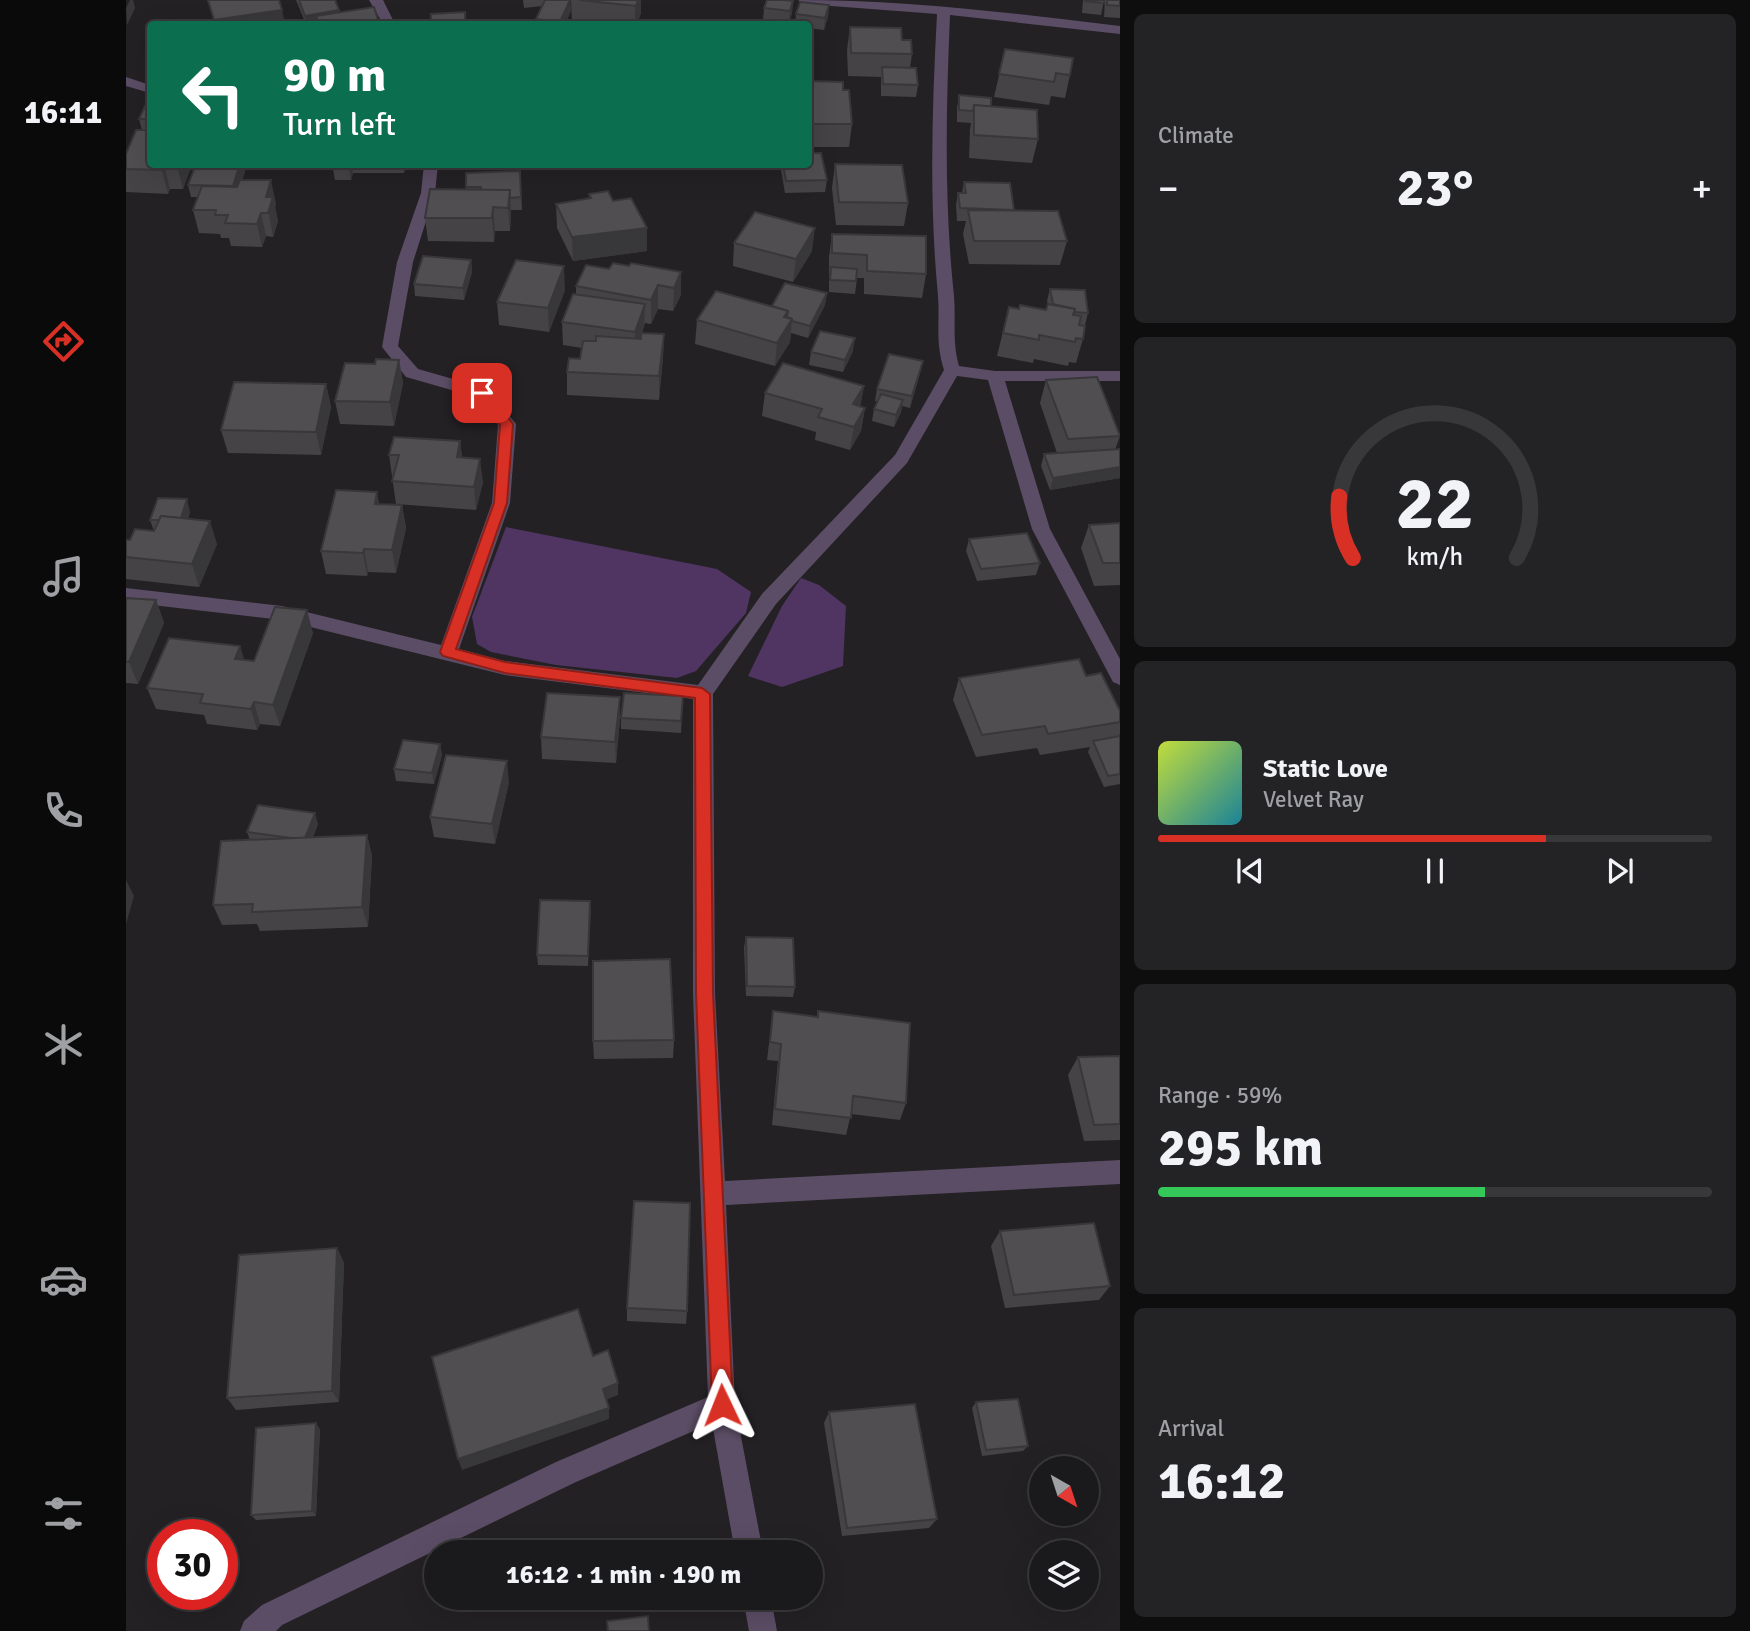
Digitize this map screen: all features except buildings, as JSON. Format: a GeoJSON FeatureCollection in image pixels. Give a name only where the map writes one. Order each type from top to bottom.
{"type":"FeatureCollection","features":[{"type":"Feature","properties":{"kind":"street"},"geometry":{"type":"LineString","coordinates":[[376,0],[387,21]]}},
{"type":"Feature","properties":{"kind":"street"},"geometry":{"type":"LineString","coordinates":[[805,0],[944,13],[984,14],[1120,30]]}},
{"type":"Feature","properties":{"kind":"street"},"geometry":{"type":"LineString","coordinates":[[984,14],[992,0]]}},
{"type":"Feature","properties":{"kind":"street"},"geometry":{"type":"LineString","coordinates":[[747,1540],[722,1405],[704,993],[702,694],[769,599],[901,458],[951,370],[945,346],[946,300],[940,249],[940,89],[944,13]]}},
{"type":"Feature","properties":{"kind":"street"},"geometry":{"type":"LineString","coordinates":[[126,81],[147,88]]}},
{"type":"Feature","properties":{"kind":"street"},"geometry":{"type":"LineString","coordinates":[[431,168],[428,193],[405,262],[390,347],[412,373],[482,393],[507,424],[501,503],[448,652]]}},
{"type":"Feature","properties":{"kind":"street"},"geometry":{"type":"LineString","coordinates":[[951,370],[995,376],[1120,376]]}},
{"type":"Feature","properties":{"kind":"street"},"geometry":{"type":"LineString","coordinates":[[995,376],[1041,529],[1120,677]]}},
{"type":"Feature","properties":{"kind":"street"},"geometry":{"type":"LineString","coordinates":[[126,595],[282,613],[505,668],[702,694]]}},
{"type":"Feature","properties":{"kind":"street"},"geometry":{"type":"LineString","coordinates":[[713,1194],[1120,1172]]}},
{"type":"Feature","properties":{"kind":"street"},"geometry":{"type":"LineString","coordinates":[[254,1631],[272,1615],[566,1472],[722,1405]]}},
{"type":"Feature","properties":{"kind":"street"},"geometry":{"type":"LineString","coordinates":[[759,1610],[763,1631]]}},
{"type":"Feature","properties":{"kind":"shaded area"},"geometry":{"type":"Polygon","coordinates":[[[506,527],[717,569],[751,592],[746,613],[696,671],[677,678],[556,665],[491,652],[477,644],[472,617],[506,527]]]}},
{"type":"Feature","properties":{"kind":"shaded area"},"geometry":{"type":"Polygon","coordinates":[[[801,578],[819,585],[846,606],[843,666],[782,687],[748,676],[782,606],[801,578]]]}},
{"type":"Feature","properties":{"kind":"route"},"geometry":{"type":"LineString","coordinates":[[482,393],[507,424],[501,503],[448,652],[505,668],[702,694],[704,993],[722,1405]]}}]}
